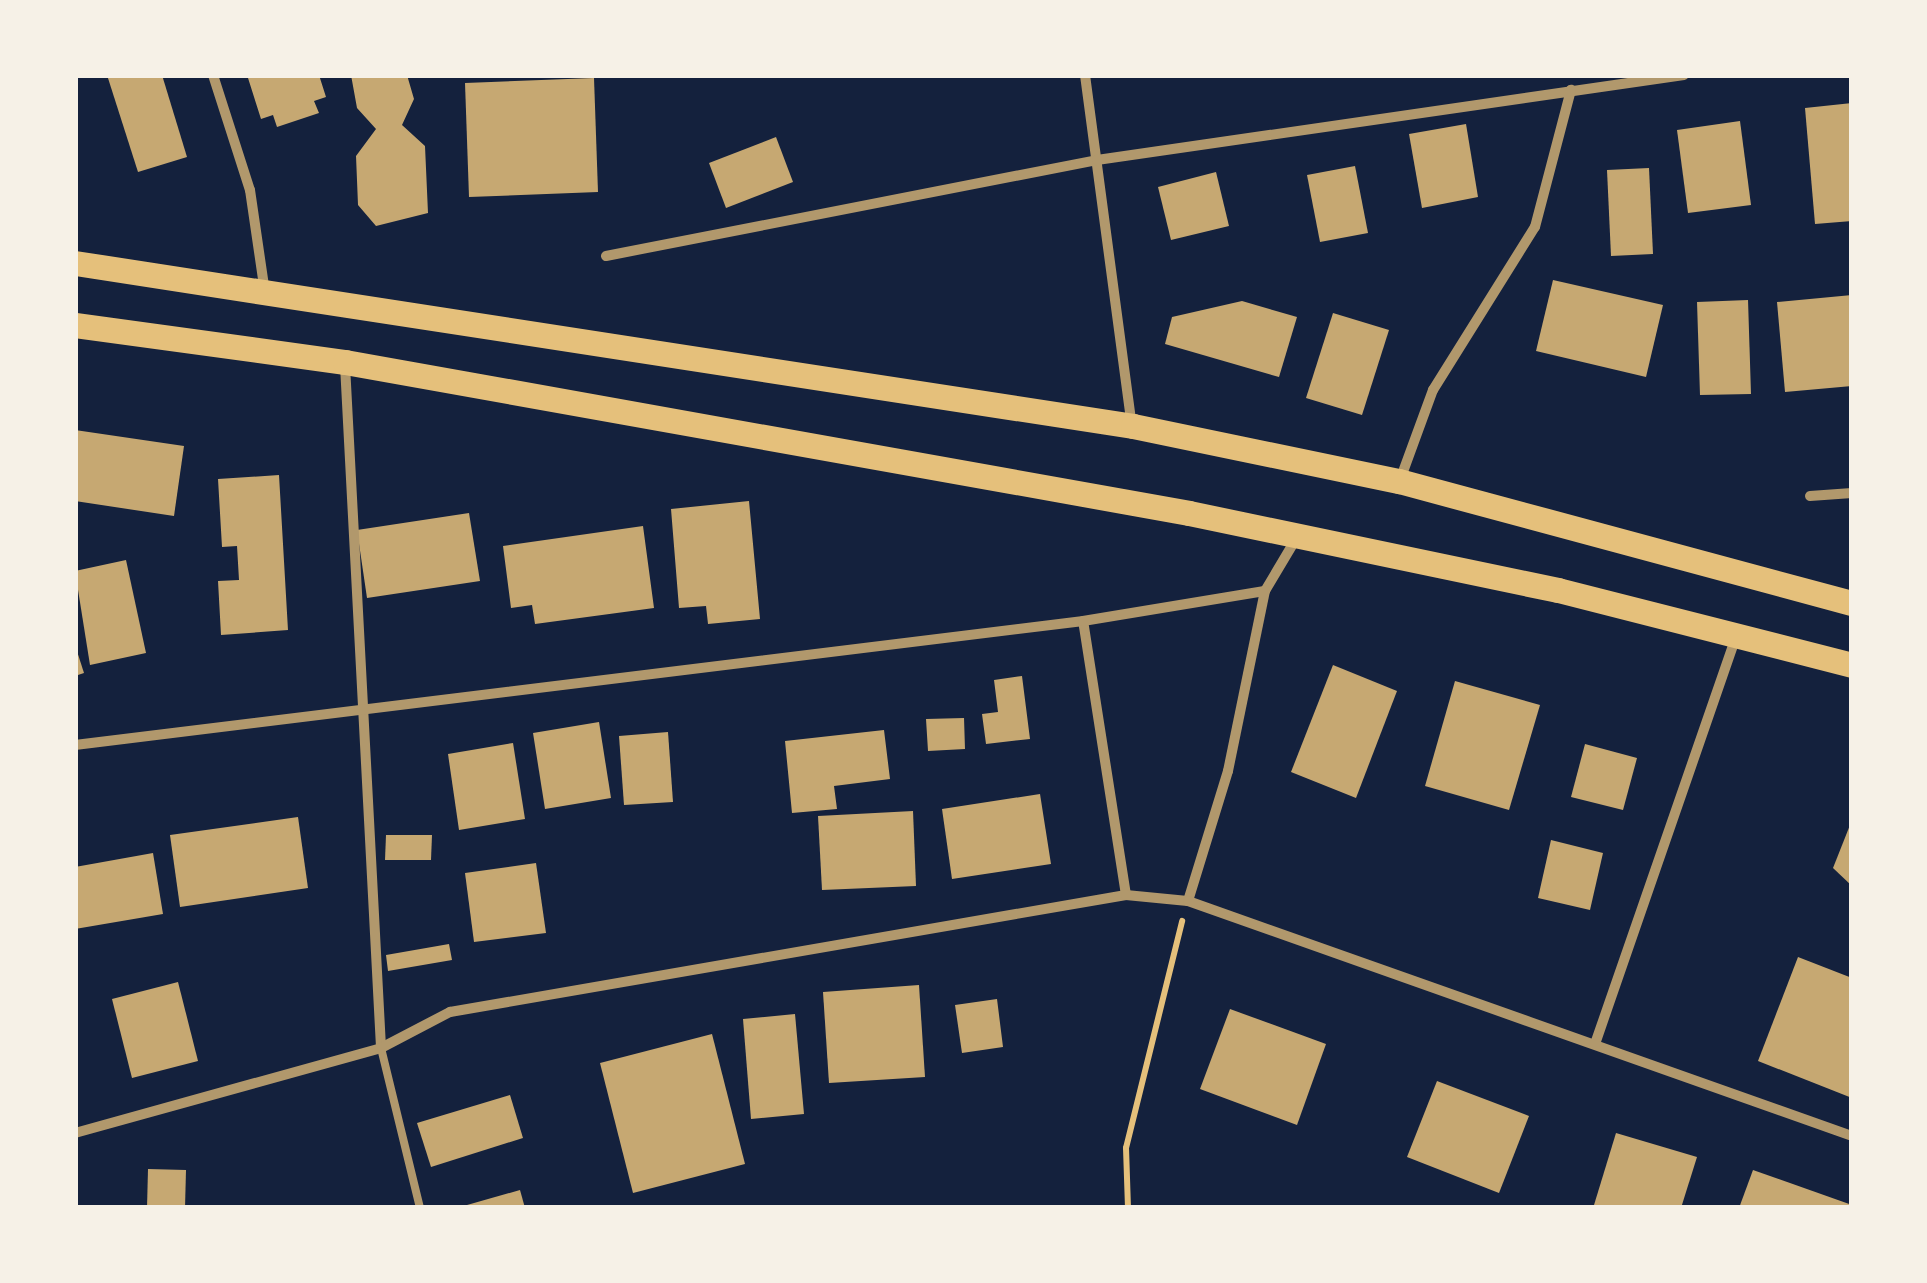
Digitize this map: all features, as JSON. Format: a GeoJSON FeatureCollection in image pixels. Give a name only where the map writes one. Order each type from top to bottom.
{"type":"FeatureCollection","features":[{"type":"Feature","properties":{"kind":"main road"},"geometry":{"type":"LineString","coordinates":[[75,263],[264,286],[1132,426],[1400,481],[1852,602]]}},
{"type":"Feature","properties":{"kind":"main road"},"geometry":{"type":"LineString","coordinates":[[75,325],[345,362],[1298,536],[1737,634],[1852,664]]}},
{"type":"Feature","properties":{"kind":"street"},"geometry":{"type":"LineString","coordinates":[[213,75],[250,190],[264,286]]}},
{"type":"Feature","properties":{"kind":"street"},"geometry":{"type":"LineString","coordinates":[[1084,75],[1132,426]]}},
{"type":"Feature","properties":{"kind":"street"},"geometry":{"type":"LineString","coordinates":[[606,256],[1096,160],[1640,78],[1684,75]]}},
{"type":"Feature","properties":{"kind":"street"},"geometry":{"type":"LineString","coordinates":[[1400,481],[1433,390],[1535,227],[1571,90]]}},
{"type":"Feature","properties":{"kind":"street"},"geometry":{"type":"LineString","coordinates":[[345,362],[359,716],[381,1048]]}},
{"type":"Feature","properties":{"kind":"street"},"geometry":{"type":"LineString","coordinates":[[1810,496],[1852,493]]}},
{"type":"Feature","properties":{"kind":"street"},"geometry":{"type":"LineString","coordinates":[[1188,901],[1228,771],[1264,591],[1298,536]]}},
{"type":"Feature","properties":{"kind":"street"},"geometry":{"type":"LineString","coordinates":[[75,745],[359,716],[1084,621],[1264,591]]}},
{"type":"Feature","properties":{"kind":"street"},"geometry":{"type":"LineString","coordinates":[[1084,621],[1126,895]]}},
{"type":"Feature","properties":{"kind":"street"},"geometry":{"type":"LineString","coordinates":[[1595,1044],[1737,634]]}},
{"type":"Feature","properties":{"kind":"street"},"geometry":{"type":"LineString","coordinates":[[75,1133],[381,1048],[450,1012],[1126,895],[1188,901],[1852,1136]]}},
{"type":"Feature","properties":{"kind":"lane"},"geometry":{"type":"LineString","coordinates":[[381,1048],[420,1208]]}},
{"type":"Feature","properties":{"kind":"path"},"geometry":{"type":"LineString","coordinates":[[1128,1208],[1126,1148],[1188,901]]}},
{"type":"Feature","properties":{"kind":"building"},"geometry":{"type":"Polygon","coordinates":[[[107,75],[162,75],[187,157],[138,172],[107,75]]]}},
{"type":"Feature","properties":{"kind":"building"},"geometry":{"type":"Polygon","coordinates":[[[319,75],[326,97],[314,101],[319,113],[277,127],[273,115],[261,119],[248,78],[319,75]]]}},
{"type":"Feature","properties":{"kind":"building"},"geometry":{"type":"Polygon","coordinates":[[[351,75],[407,75],[414,99],[402,125],[425,146],[428,213],[376,226],[358,205],[356,156],[376,129],[357,108],[351,75]]]}},
{"type":"Feature","properties":{"kind":"building"},"geometry":{"type":"Polygon","coordinates":[[[594,78],[598,192],[469,197],[465,83],[594,78]]]}},
{"type":"Feature","properties":{"kind":"building"},"geometry":{"type":"Polygon","coordinates":[[[1852,103],[1852,221],[1815,224],[1805,108],[1852,103]]]}},
{"type":"Feature","properties":{"kind":"building"},"geometry":{"type":"Polygon","coordinates":[[[1740,121],[1751,205],[1688,213],[1677,130],[1740,121]]]}},
{"type":"Feature","properties":{"kind":"building"},"geometry":{"type":"Polygon","coordinates":[[[1466,124],[1478,197],[1422,208],[1409,134],[1466,124]]]}},
{"type":"Feature","properties":{"kind":"building"},"geometry":{"type":"Polygon","coordinates":[[[776,137],[793,182],[726,208],[709,163],[776,137]]]}},
{"type":"Feature","properties":{"kind":"building"},"geometry":{"type":"Polygon","coordinates":[[[1355,166],[1368,233],[1320,242],[1307,175],[1355,166]]]}},
{"type":"Feature","properties":{"kind":"building"},"geometry":{"type":"Polygon","coordinates":[[[1649,168],[1653,254],[1611,256],[1607,170],[1649,168]]]}},
{"type":"Feature","properties":{"kind":"building"},"geometry":{"type":"Polygon","coordinates":[[[1216,172],[1229,226],[1171,240],[1158,187],[1216,172]]]}},
{"type":"Feature","properties":{"kind":"building"},"geometry":{"type":"Polygon","coordinates":[[[1553,280],[1663,305],[1646,377],[1536,351],[1553,280]]]}},
{"type":"Feature","properties":{"kind":"building"},"geometry":{"type":"Polygon","coordinates":[[[1852,295],[1852,386],[1785,392],[1777,302],[1852,295]]]}},
{"type":"Feature","properties":{"kind":"building"},"geometry":{"type":"Polygon","coordinates":[[[1748,300],[1751,394],[1700,395],[1697,302],[1748,300]]]}},
{"type":"Feature","properties":{"kind":"building"},"geometry":{"type":"Polygon","coordinates":[[[1242,301],[1297,317],[1279,377],[1165,344],[1172,317],[1242,301]]]}},
{"type":"Feature","properties":{"kind":"building"},"geometry":{"type":"Polygon","coordinates":[[[1333,313],[1389,330],[1362,415],[1306,398],[1333,313]]]}},
{"type":"Feature","properties":{"kind":"building"},"geometry":{"type":"Polygon","coordinates":[[[75,430],[184,446],[174,516],[75,501],[75,430]]]}},
{"type":"Feature","properties":{"kind":"building"},"geometry":{"type":"Polygon","coordinates":[[[279,475],[288,630],[221,635],[218,581],[239,580],[237,546],[222,547],[218,479],[279,475]]]}},
{"type":"Feature","properties":{"kind":"building"},"geometry":{"type":"Polygon","coordinates":[[[749,501],[760,619],[708,624],[706,606],[679,608],[671,509],[749,501]]]}},
{"type":"Feature","properties":{"kind":"building"},"geometry":{"type":"Polygon","coordinates":[[[469,513],[480,581],[367,598],[357,530],[469,513]]]}},
{"type":"Feature","properties":{"kind":"building"},"geometry":{"type":"Polygon","coordinates":[[[643,526],[654,608],[535,624],[532,605],[511,608],[503,546],[643,526]]]}},
{"type":"Feature","properties":{"kind":"building"},"geometry":{"type":"Polygon","coordinates":[[[126,560],[146,653],[90,665],[75,571],[126,560]]]}},
{"type":"Feature","properties":{"kind":"building"},"geometry":{"type":"Polygon","coordinates":[[[75,645],[84,673],[75,676],[75,645]]]}},
{"type":"Feature","properties":{"kind":"building"},"geometry":{"type":"Polygon","coordinates":[[[1333,665],[1397,691],[1356,798],[1291,772],[1333,665]]]}},
{"type":"Feature","properties":{"kind":"building"},"geometry":{"type":"Polygon","coordinates":[[[1022,676],[1030,739],[986,744],[982,714],[998,712],[994,680],[1022,676]]]}},
{"type":"Feature","properties":{"kind":"building"},"geometry":{"type":"Polygon","coordinates":[[[1455,681],[1540,705],[1509,810],[1425,786],[1455,681]]]}},
{"type":"Feature","properties":{"kind":"building"},"geometry":{"type":"Polygon","coordinates":[[[964,718],[965,749],[928,751],[926,719],[964,718]]]}},
{"type":"Feature","properties":{"kind":"building"},"geometry":{"type":"Polygon","coordinates":[[[599,722],[611,798],[545,809],[533,733],[599,722]]]}},
{"type":"Feature","properties":{"kind":"building"},"geometry":{"type":"Polygon","coordinates":[[[884,730],[890,779],[834,786],[837,809],[792,813],[785,741],[884,730]]]}},
{"type":"Feature","properties":{"kind":"building"},"geometry":{"type":"Polygon","coordinates":[[[668,732],[673,802],[624,805],[619,736],[668,732]]]}},
{"type":"Feature","properties":{"kind":"building"},"geometry":{"type":"Polygon","coordinates":[[[513,743],[525,819],[459,830],[448,754],[513,743]]]}},
{"type":"Feature","properties":{"kind":"building"},"geometry":{"type":"Polygon","coordinates":[[[1585,744],[1637,758],[1623,810],[1571,797],[1585,744]]]}},
{"type":"Feature","properties":{"kind":"building"},"geometry":{"type":"Polygon","coordinates":[[[1040,794],[1051,864],[952,879],[942,809],[1040,794]]]}},
{"type":"Feature","properties":{"kind":"building"},"geometry":{"type":"Polygon","coordinates":[[[913,811],[916,886],[822,890],[818,816],[913,811]]]}},
{"type":"Feature","properties":{"kind":"building"},"geometry":{"type":"Polygon","coordinates":[[[298,817],[308,888],[180,907],[170,835],[298,817]]]}},
{"type":"Feature","properties":{"kind":"building"},"geometry":{"type":"Polygon","coordinates":[[[1852,820],[1852,886],[1833,868],[1852,820]]]}},
{"type":"Feature","properties":{"kind":"building"},"geometry":{"type":"Polygon","coordinates":[[[386,835],[432,835],[431,860],[385,860],[386,835]]]}},
{"type":"Feature","properties":{"kind":"building"},"geometry":{"type":"Polygon","coordinates":[[[1551,840],[1603,853],[1590,910],[1538,898],[1551,840]]]}},
{"type":"Feature","properties":{"kind":"building"},"geometry":{"type":"Polygon","coordinates":[[[153,853],[163,914],[75,929],[75,867],[153,853]]]}},
{"type":"Feature","properties":{"kind":"building"},"geometry":{"type":"Polygon","coordinates":[[[536,863],[546,933],[474,942],[465,873],[536,863]]]}},
{"type":"Feature","properties":{"kind":"building"},"geometry":{"type":"Polygon","coordinates":[[[449,944],[452,960],[388,971],[386,955],[449,944]]]}},
{"type":"Feature","properties":{"kind":"building"},"geometry":{"type":"Polygon","coordinates":[[[1798,957],[1852,978],[1852,1098],[1758,1061],[1798,957]]]}},
{"type":"Feature","properties":{"kind":"building"},"geometry":{"type":"Polygon","coordinates":[[[178,982],[198,1061],[132,1078],[112,999],[178,982]]]}},
{"type":"Feature","properties":{"kind":"building"},"geometry":{"type":"Polygon","coordinates":[[[919,985],[925,1077],[829,1083],[823,992],[919,985]]]}},
{"type":"Feature","properties":{"kind":"building"},"geometry":{"type":"Polygon","coordinates":[[[997,999],[1003,1047],[962,1053],[955,1005],[997,999]]]}},
{"type":"Feature","properties":{"kind":"building"},"geometry":{"type":"Polygon","coordinates":[[[1230,1009],[1326,1044],[1297,1125],[1200,1089],[1230,1009]]]}},
{"type":"Feature","properties":{"kind":"building"},"geometry":{"type":"Polygon","coordinates":[[[795,1014],[804,1114],[751,1119],[743,1019],[795,1014]]]}},
{"type":"Feature","properties":{"kind":"building"},"geometry":{"type":"Polygon","coordinates":[[[712,1034],[745,1164],[633,1193],[600,1063],[712,1034]]]}},
{"type":"Feature","properties":{"kind":"building"},"geometry":{"type":"Polygon","coordinates":[[[1437,1081],[1529,1116],[1499,1193],[1407,1157],[1437,1081]]]}},
{"type":"Feature","properties":{"kind":"building"},"geometry":{"type":"Polygon","coordinates":[[[510,1095],[523,1138],[431,1167],[417,1123],[510,1095]]]}},
{"type":"Feature","properties":{"kind":"building"},"geometry":{"type":"Polygon","coordinates":[[[1616,1133],[1697,1157],[1681,1208],[1594,1205],[1616,1133]]]}},
{"type":"Feature","properties":{"kind":"building"},"geometry":{"type":"Polygon","coordinates":[[[148,1169],[186,1170],[185,1208],[147,1208],[148,1169]]]}},
{"type":"Feature","properties":{"kind":"building"},"geometry":{"type":"Polygon","coordinates":[[[1753,1170],[1852,1205],[1852,1208],[1739,1208],[1753,1170]]]}},
{"type":"Feature","properties":{"kind":"building"},"geometry":{"type":"Polygon","coordinates":[[[520,1190],[525,1208],[460,1208],[460,1207],[520,1190]]]}}]}
